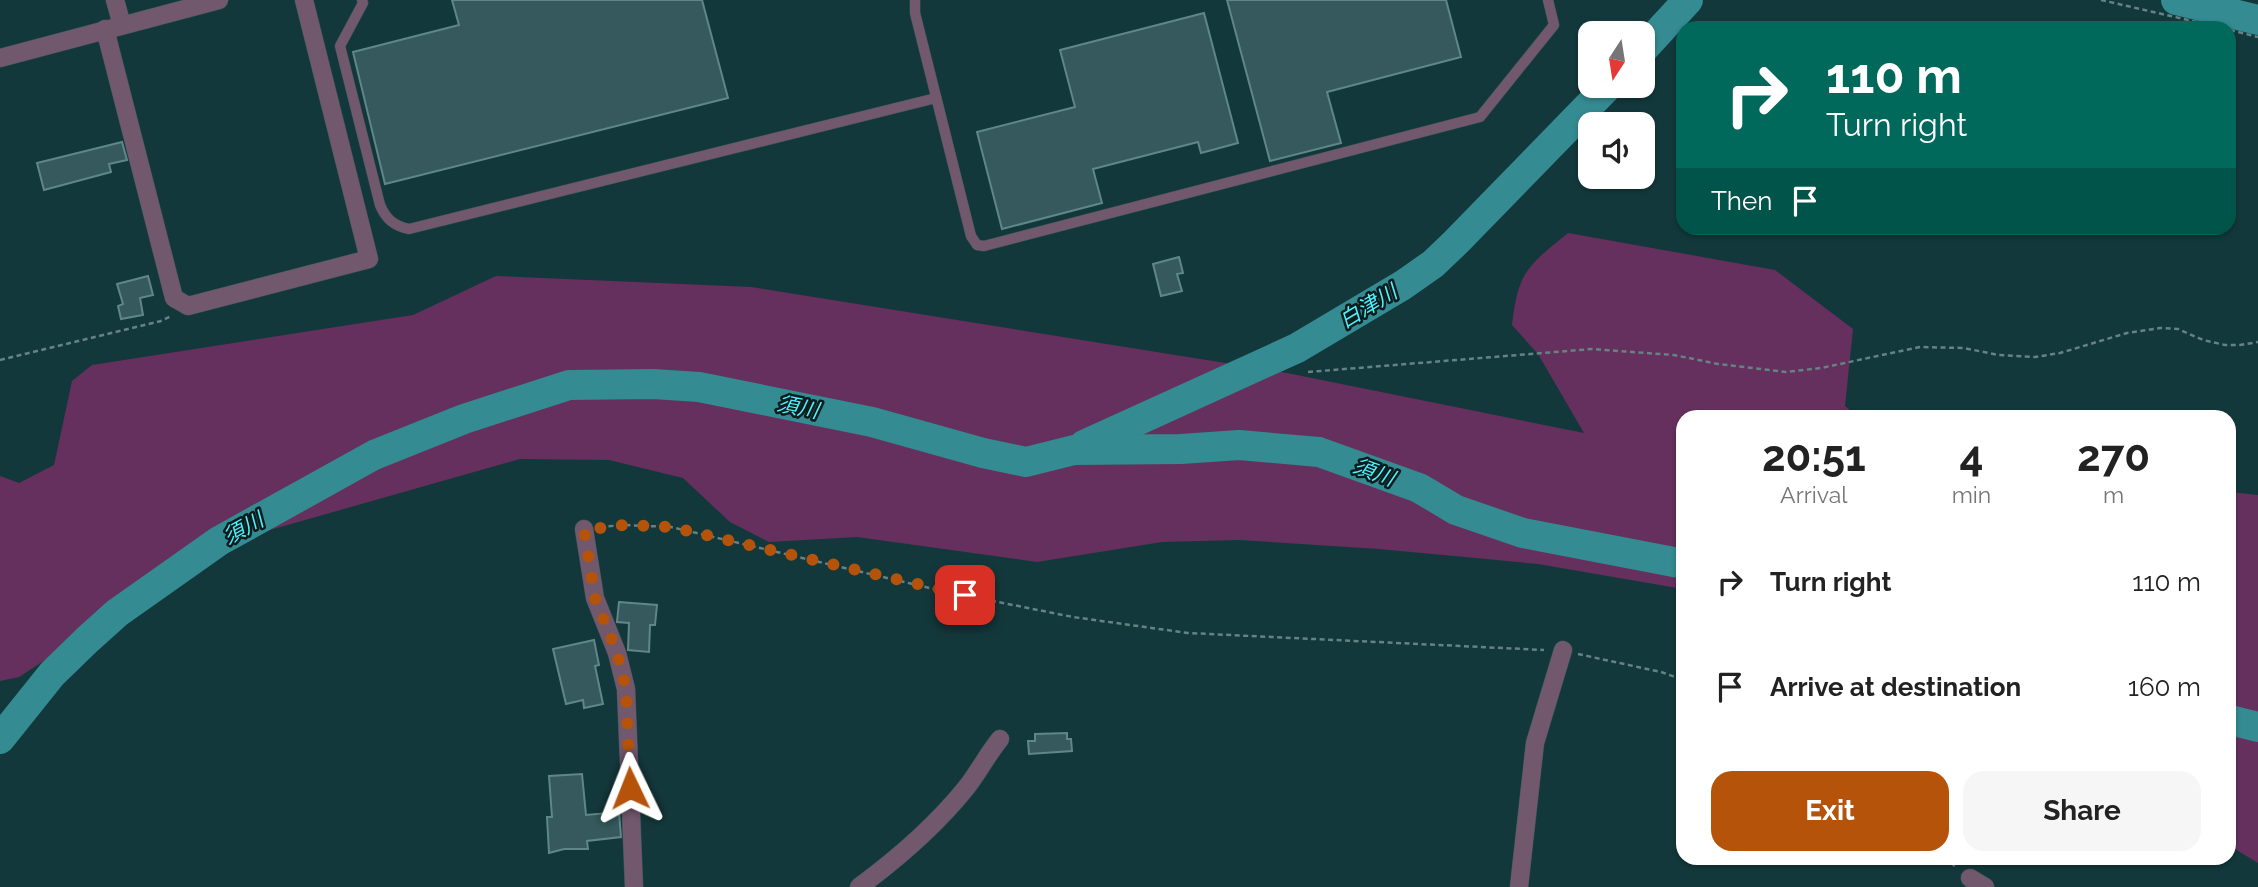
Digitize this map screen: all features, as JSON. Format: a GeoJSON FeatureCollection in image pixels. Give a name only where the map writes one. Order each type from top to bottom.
{"type":"FeatureCollection","features":[{"type":"Feature","properties":{"kind":"street"},"geometry":{"type":"LineString","coordinates":[[115,0],[113,27],[174,298],[188,306],[369,260],[304,0]]}},
{"type":"Feature","properties":{"kind":"street"},"geometry":{"type":"LineString","coordinates":[[0,58],[219,0]]}},
{"type":"Feature","properties":{"kind":"street"},"geometry":{"type":"LineString","coordinates":[[584,530],[595,598],[617,653],[626,689],[634,887]]}},
{"type":"Feature","properties":{"kind":"street"},"geometry":{"type":"LineString","coordinates":[[1519,887],[1535,743],[1563,650]]}},
{"type":"Feature","properties":{"kind":"street"},"geometry":{"type":"LineString","coordinates":[[859,887],[902,852],[951,805],[1000,739]]}},
{"type":"Feature","properties":{"kind":"lane"},"geometry":{"type":"LineString","coordinates":[[362,0],[363,3],[341,46],[380,205],[391,222],[398,227],[409,229],[936,99]]}},
{"type":"Feature","properties":{"kind":"lane"},"geometry":{"type":"LineString","coordinates":[[915,0],[915,13],[936,99],[971,236],[977,246],[1480,117],[1554,24],[1548,0]]}},
{"type":"Feature","properties":{"kind":"path"},"geometry":{"type":"LineString","coordinates":[[2101,0],[2192,21]]}},
{"type":"Feature","properties":{"kind":"path"},"geometry":{"type":"LineString","coordinates":[[2236,32],[2258,37]]}},
{"type":"Feature","properties":{"kind":"path"},"geometry":{"type":"LineString","coordinates":[[0,360],[160,321],[172,316],[180,302]]}},
{"type":"Feature","properties":{"kind":"path"},"geometry":{"type":"LineString","coordinates":[[1308,372],[1592,349],[1674,355],[1730,366],[1786,372],[1821,368],[1920,347],[1964,348],[1998,355],[2035,357],[2060,353],[2127,333],[2160,328],[2178,330],[2225,345],[2258,342]]}},
{"type":"Feature","properties":{"kind":"path"},"geometry":{"type":"LineString","coordinates":[[584,530],[624,525],[671,527],[978,598],[1073,617],[1188,634],[1563,650],[1676,677]]}},
{"type":"Feature","properties":{"kind":"shaded area"},"geometry":{"type":"Polygon","coordinates":[[[1568,233],[1775,270],[1853,329],[1845,406],[1850,410],[1676,410],[1676,588],[1538,564],[1379,549],[1239,540],[1162,542],[1037,562],[857,537],[769,542],[730,522],[683,478],[609,460],[520,459],[224,543],[19,677],[0,681],[0,476],[19,483],[54,465],[72,381],[92,365],[413,315],[496,276],[751,287],[1287,373],[1584,433],[1538,354],[1512,325],[1522,281],[1534,262],[1568,233]]]}},
{"type":"Feature","properties":{"kind":"shaded area"},"geometry":{"type":"Polygon","coordinates":[[[2236,493],[2258,495],[2258,863],[2236,850],[2236,493]]]}},
{"type":"Feature","properties":{"kind":"building"},"geometry":{"type":"Polygon","coordinates":[[[452,0],[702,0],[728,98],[385,184],[353,52],[459,25],[452,0]]]}},
{"type":"Feature","properties":{"kind":"building"},"geometry":{"type":"Polygon","coordinates":[[[1227,0],[1446,0],[1461,57],[1327,92],[1341,143],[1270,161],[1227,0]]]}},
{"type":"Feature","properties":{"kind":"building"},"geometry":{"type":"Polygon","coordinates":[[[1204,13],[1238,143],[1201,153],[1198,142],[1093,169],[1102,203],[1002,229],[977,132],[1075,107],[1060,50],[1204,13]]]}},
{"type":"Feature","properties":{"kind":"building"},"geometry":{"type":"Polygon","coordinates":[[[122,142],[127,160],[109,164],[111,172],[44,190],[37,163],[122,142]]]}},
{"type":"Feature","properties":{"kind":"building"},"geometry":{"type":"Polygon","coordinates":[[[1179,257],[1183,273],[1177,274],[1182,291],[1161,296],[1153,264],[1179,257]]]}},
{"type":"Feature","properties":{"kind":"building"},"geometry":{"type":"Polygon","coordinates":[[[148,276],[153,295],[140,298],[143,315],[121,319],[118,306],[123,304],[117,284],[148,276]]]}},
{"type":"Feature","properties":{"kind":"building"},"geometry":{"type":"Polygon","coordinates":[[[619,602],[657,605],[655,625],[650,625],[649,652],[628,650],[629,623],[617,622],[619,602]]]}},
{"type":"Feature","properties":{"kind":"building"},"geometry":{"type":"Polygon","coordinates":[[[594,640],[599,665],[595,666],[603,704],[584,708],[583,700],[566,704],[553,649],[594,640]]]}},
{"type":"Feature","properties":{"kind":"building"},"geometry":{"type":"Polygon","coordinates":[[[1067,733],[1067,739],[1071,739],[1072,751],[1029,754],[1028,741],[1035,741],[1035,734],[1067,733]]]}},
{"type":"Feature","properties":{"kind":"building"},"geometry":{"type":"Polygon","coordinates":[[[582,774],[586,815],[619,812],[621,837],[587,841],[588,849],[564,849],[549,853],[547,817],[552,817],[549,776],[582,774]]]}},
{"type":"Feature","properties":{"kind":"waterway","name":"白津川"},"geometry":{"type":"LineString","coordinates":[[1656,35],[1688,0]]}},
{"type":"Feature","properties":{"kind":"waterway","name":"白津川"},"geometry":{"type":"LineString","coordinates":[[2176,0],[2258,20]]}},
{"type":"Feature","properties":{"kind":"waterway","name":"白津川"},"geometry":{"type":"LineString","coordinates":[[1084,445],[1297,348],[1403,285],[1433,264],[1456,242],[1596,98]]}},
{"type":"Feature","properties":{"kind":"waterway","name":"須川"},"geometry":{"type":"LineString","coordinates":[[0,739],[52,674],[87,640],[117,613],[219,541],[374,455],[464,419],[569,385],[653,384],[699,387],[872,422],[1026,462],[1074,450],[1181,449],[1239,445],[1319,452],[1419,488],[1456,510],[1523,533],[1676,562]]}},
{"type":"Feature","properties":{"kind":"waterway","name":"須川"},"geometry":{"type":"LineString","coordinates":[[2236,722],[2258,727]]}},
{"type":"Feature","properties":{"kind":"route"},"geometry":{"type":"LineString","coordinates":[[630,788],[626,689],[617,653],[595,598],[584,530],[624,525],[671,527],[965,595]]}}]}
